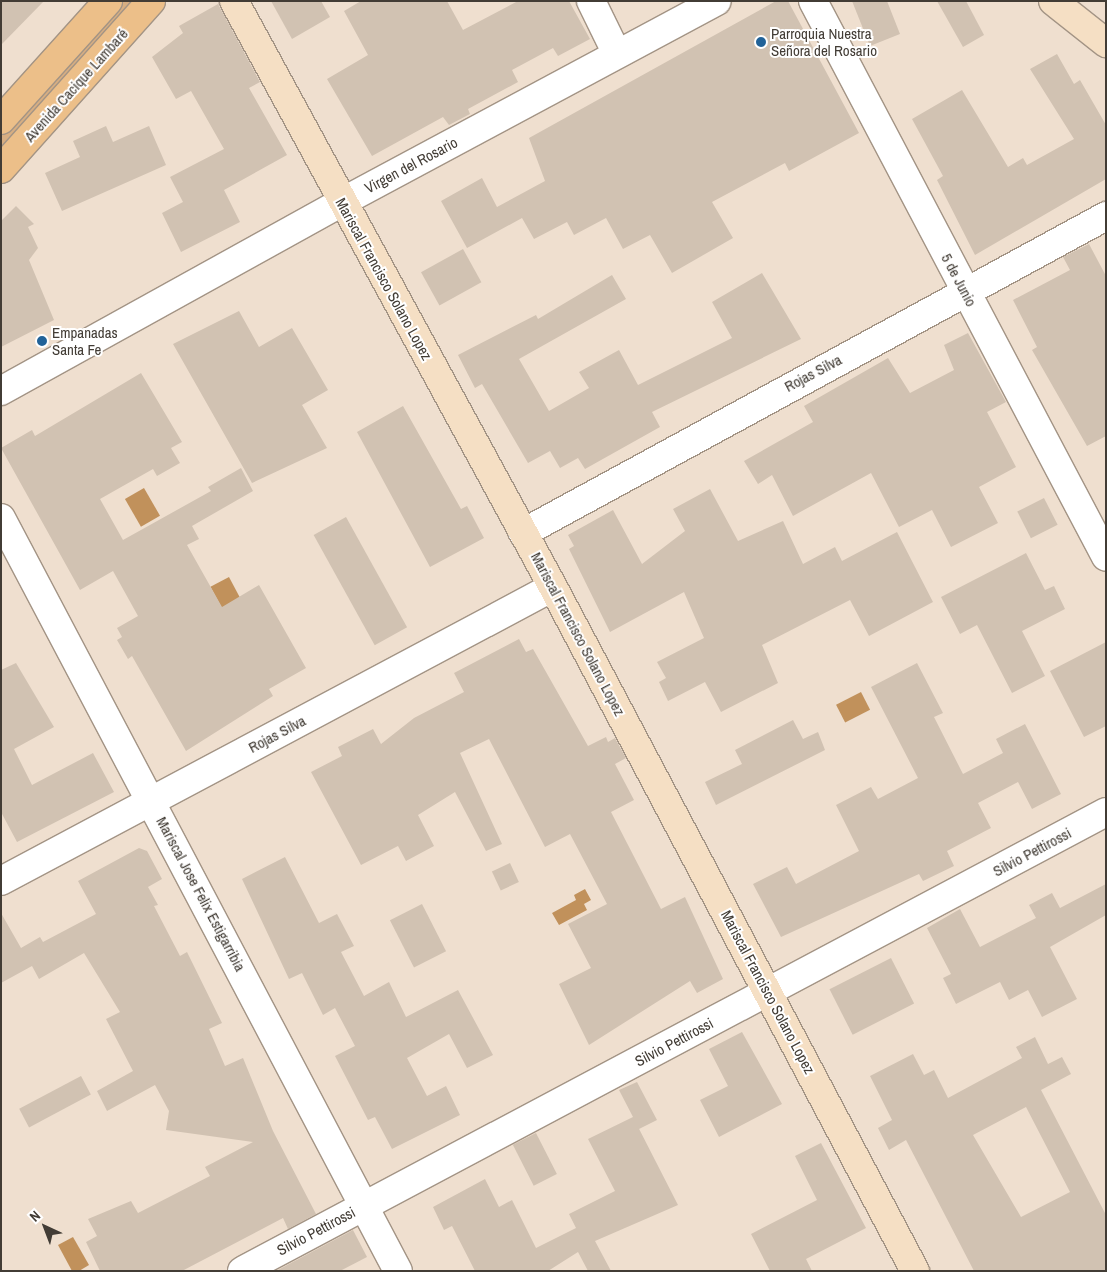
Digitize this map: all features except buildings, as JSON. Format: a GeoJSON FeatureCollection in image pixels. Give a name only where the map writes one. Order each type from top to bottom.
{"type":"FeatureCollection","features":[{"type":"Feature","properties":{"kind":"main road"},"geometry":{"type":"LineString","coordinates":[[1,120],[108,1]]}},
{"type":"Feature","properties":{"kind":"main road","name":"Avenida Cacique Lambaré"},"geometry":{"type":"LineString","coordinates":[[1,169],[151,1]]}},
{"type":"Feature","properties":{"kind":"street","name":"Mariscal Francisco Solano Lopez"},"geometry":{"type":"LineString","coordinates":[[234,1],[342,202],[554,587],[915,1271]]}},
{"type":"Feature","properties":{"kind":"street"},"geometry":{"type":"LineString","coordinates":[[591,1],[617,54]]}},
{"type":"Feature","properties":{"kind":"street","name":"Virgen del Rosario"},"geometry":{"type":"LineString","coordinates":[[1,392],[342,202],[717,1]]}},
{"type":"Feature","properties":{"kind":"street","name":"5 de Junio"},"geometry":{"type":"LineString","coordinates":[[813,1],[1106,557]]}},
{"type":"Feature","properties":{"kind":"street"},"geometry":{"type":"LineString","coordinates":[[1053,1],[1106,43]]}},
{"type":"Feature","properties":{"kind":"street","name":"Rojas Silva"},"geometry":{"type":"LineString","coordinates":[[523,533],[806,376],[966,293],[1106,216]]}},
{"type":"Feature","properties":{"kind":"street","name":"Mariscal Jose Felix Estigarribia"},"geometry":{"type":"LineString","coordinates":[[1,518],[152,800],[398,1271]]}},
{"type":"Feature","properties":{"kind":"street","name":"Rojas Silva"},"geometry":{"type":"LineString","coordinates":[[1,880],[554,587]]}},
{"type":"Feature","properties":{"kind":"street","name":"Silvio Pettirossi"},"geometry":{"type":"LineString","coordinates":[[242,1271],[1106,812]]}},
{"type":"Feature","properties":{"kind":"shaded area"},"geometry":{"type":"Polygon","coordinates":[[[123,1],[134,1],[1,149],[1,136],[123,1]]]}},
{"type":"Feature","properties":{"kind":"shaded area"},"geometry":{"type":"Polygon","coordinates":[[[144,488],[160,516],[141,527],[125,499],[144,488]]]}},
{"type":"Feature","properties":{"kind":"shaded area"},"geometry":{"type":"Polygon","coordinates":[[[229,577],[241,600],[223,610],[210,587],[229,577]]]}},
{"type":"Feature","properties":{"kind":"shaded area"},"geometry":{"type":"Polygon","coordinates":[[[861,692],[870,710],[845,723],[836,705],[861,692]]]}},
{"type":"Feature","properties":{"kind":"shaded area"},"geometry":{"type":"Polygon","coordinates":[[[585,889],[591,900],[584,904],[587,910],[559,925],[552,913],[576,900],[574,895],[585,889]]]}},
{"type":"Feature","properties":{"kind":"shaded area"},"geometry":{"type":"Polygon","coordinates":[[[73,1237],[89,1265],[79,1271],[72,1271],[58,1245],[73,1237]]]}},
{"type":"Feature","properties":{"kind":"place","name":"Parroquia Nuestra Señora del Rosario"},"geometry":{"type":"Point","coordinates":[761,42]}},
{"type":"Feature","properties":{"kind":"place","name":"Empanadas Santa Fe"},"geometry":{"type":"Point","coordinates":[42,341]}}]}
